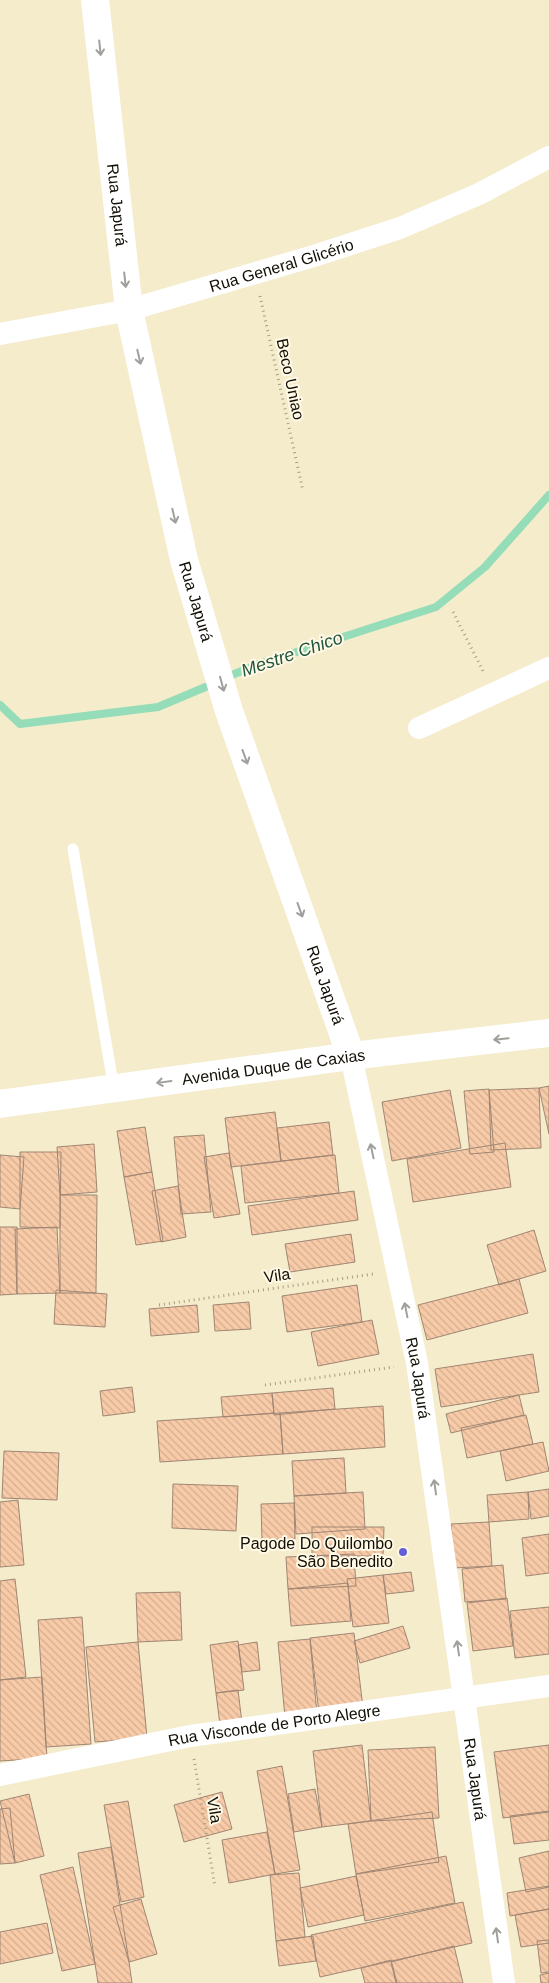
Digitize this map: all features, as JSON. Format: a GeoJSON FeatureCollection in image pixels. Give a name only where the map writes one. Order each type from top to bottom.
{"type":"FeatureCollection","features":[{"type":"Feature","properties":{"kind":"street","name":"Rua Japurá"},"geometry":{"type":"LineString","coordinates":[[94,0],[128,310],[184,560],[229,711],[351,1056],[398,1270],[417,1363],[504,1983]]}},
{"type":"Feature","properties":{"kind":"street","name":"Rua General Glicério"},"geometry":{"type":"LineString","coordinates":[[0,334],[128,310],[400,228],[479,194],[549,157]]}},
{"type":"Feature","properties":{"kind":"street"},"geometry":{"type":"LineString","coordinates":[[419,728],[549,668]]}},
{"type":"Feature","properties":{"kind":"street","name":"Avenida Duque de Caxias"},"geometry":{"type":"LineString","coordinates":[[0,1104],[351,1056],[549,1033]]}},
{"type":"Feature","properties":{"kind":"street","name":"Rua Visconde de Porto Alegre"},"geometry":{"type":"LineString","coordinates":[[0,1775],[190,1736],[465,1696],[549,1686]]}},
{"type":"Feature","properties":{"kind":"lane"},"geometry":{"type":"LineString","coordinates":[[73,849],[114,1089]]}},
{"type":"Feature","properties":{"kind":"path","name":"Beco Uniao"},"geometry":{"type":"LineString","coordinates":[[255,272],[303,491]]}},
{"type":"Feature","properties":{"kind":"path"},"geometry":{"type":"LineString","coordinates":[[453,612],[494,694]]}},
{"type":"Feature","properties":{"kind":"path","name":"Vila"},"geometry":{"type":"LineString","coordinates":[[159,1304],[398,1270]]}},
{"type":"Feature","properties":{"kind":"path"},"geometry":{"type":"LineString","coordinates":[[265,1385],[417,1363]]}},
{"type":"Feature","properties":{"kind":"path","name":"Vila"},"geometry":{"type":"LineString","coordinates":[[190,1736],[215,1887]]}},
{"type":"Feature","properties":{"kind":"building"},"geometry":{"type":"Polygon","coordinates":[[[549,1086],[549,1134],[539,1088],[549,1086]]]}},
{"type":"Feature","properties":{"kind":"building"},"geometry":{"type":"Polygon","coordinates":[[[539,1088],[541,1148],[491,1150],[489,1090],[539,1088]]]}},
{"type":"Feature","properties":{"kind":"building"},"geometry":{"type":"Polygon","coordinates":[[[489,1089],[494,1152],[470,1154],[464,1091],[489,1089]]]}},
{"type":"Feature","properties":{"kind":"building"},"geometry":{"type":"Polygon","coordinates":[[[450,1090],[461,1148],[392,1161],[382,1102],[450,1090]]]}},
{"type":"Feature","properties":{"kind":"building"},"geometry":{"type":"Polygon","coordinates":[[[275,1112],[281,1161],[231,1167],[225,1118],[275,1112]]]}},
{"type":"Feature","properties":{"kind":"building"},"geometry":{"type":"Polygon","coordinates":[[[329,1122],[333,1155],[281,1161],[277,1128],[329,1122]]]}},
{"type":"Feature","properties":{"kind":"building"},"geometry":{"type":"Polygon","coordinates":[[[145,1127],[152,1172],[124,1177],[117,1131],[145,1127]]]}},
{"type":"Feature","properties":{"kind":"building"},"geometry":{"type":"Polygon","coordinates":[[[204,1135],[211,1212],[181,1214],[174,1137],[204,1135]]]}},
{"type":"Feature","properties":{"kind":"building"},"geometry":{"type":"Polygon","coordinates":[[[505,1143],[511,1187],[413,1202],[407,1159],[505,1143]]]}},
{"type":"Feature","properties":{"kind":"building"},"geometry":{"type":"Polygon","coordinates":[[[94,1144],[97,1192],[60,1195],[57,1147],[94,1144]]]}},
{"type":"Feature","properties":{"kind":"building"},"geometry":{"type":"Polygon","coordinates":[[[20,1152],[61,1152],[60,1228],[20,1227],[20,1152]]]}},
{"type":"Feature","properties":{"kind":"building"},"geometry":{"type":"Polygon","coordinates":[[[229,1153],[240,1214],[214,1218],[204,1157],[229,1153]]]}},
{"type":"Feature","properties":{"kind":"building"},"geometry":{"type":"Polygon","coordinates":[[[0,1155],[24,1157],[20,1209],[0,1207],[0,1155]]]}},
{"type":"Feature","properties":{"kind":"building"},"geometry":{"type":"Polygon","coordinates":[[[335,1155],[339,1193],[245,1203],[241,1166],[335,1155]]]}},
{"type":"Feature","properties":{"kind":"building"},"geometry":{"type":"Polygon","coordinates":[[[152,1172],[163,1241],[136,1245],[124,1177],[152,1172]]]}},
{"type":"Feature","properties":{"kind":"building"},"geometry":{"type":"Polygon","coordinates":[[[178,1186],[186,1237],[161,1242],[152,1191],[178,1186]]]}},
{"type":"Feature","properties":{"kind":"building"},"geometry":{"type":"Polygon","coordinates":[[[354,1191],[358,1220],[252,1235],[248,1206],[354,1191]]]}},
{"type":"Feature","properties":{"kind":"building"},"geometry":{"type":"Polygon","coordinates":[[[60,1195],[97,1195],[96,1293],[60,1293],[60,1195]]]}},
{"type":"Feature","properties":{"kind":"building"},"geometry":{"type":"Polygon","coordinates":[[[0,1227],[17,1227],[17,1294],[0,1295],[0,1227]]]}},
{"type":"Feature","properties":{"kind":"building"},"geometry":{"type":"Polygon","coordinates":[[[57,1227],[60,1293],[17,1294],[15,1229],[57,1227]]]}},
{"type":"Feature","properties":{"kind":"building"},"geometry":{"type":"Polygon","coordinates":[[[534,1230],[546,1271],[499,1285],[487,1245],[534,1230]]]}},
{"type":"Feature","properties":{"kind":"building"},"geometry":{"type":"Polygon","coordinates":[[[351,1234],[355,1262],[290,1272],[285,1244],[351,1234]]]}},
{"type":"Feature","properties":{"kind":"building"},"geometry":{"type":"Polygon","coordinates":[[[519,1279],[528,1313],[427,1340],[418,1305],[519,1279]]]}},
{"type":"Feature","properties":{"kind":"building"},"geometry":{"type":"Polygon","coordinates":[[[357,1285],[362,1322],[287,1332],[282,1296],[357,1285]]]}},
{"type":"Feature","properties":{"kind":"building"},"geometry":{"type":"Polygon","coordinates":[[[56,1290],[107,1294],[105,1327],[54,1324],[56,1290]]]}},
{"type":"Feature","properties":{"kind":"building"},"geometry":{"type":"Polygon","coordinates":[[[249,1302],[251,1329],[215,1331],[213,1305],[249,1302]]]}},
{"type":"Feature","properties":{"kind":"building"},"geometry":{"type":"Polygon","coordinates":[[[197,1305],[199,1332],[151,1336],[149,1309],[197,1305]]]}},
{"type":"Feature","properties":{"kind":"building"},"geometry":{"type":"Polygon","coordinates":[[[372,1320],[379,1354],[318,1366],[311,1332],[372,1320]]]}},
{"type":"Feature","properties":{"kind":"building"},"geometry":{"type":"Polygon","coordinates":[[[533,1354],[539,1392],[441,1407],[435,1369],[533,1354]]]}},
{"type":"Feature","properties":{"kind":"building"},"geometry":{"type":"Polygon","coordinates":[[[132,1387],[135,1412],[103,1416],[100,1391],[132,1387]]]}},
{"type":"Feature","properties":{"kind":"building"},"geometry":{"type":"Polygon","coordinates":[[[333,1388],[335,1409],[274,1415],[272,1393],[333,1388]]]}},
{"type":"Feature","properties":{"kind":"building"},"geometry":{"type":"Polygon","coordinates":[[[272,1393],[274,1413],[223,1417],[221,1397],[272,1393]]]}},
{"type":"Feature","properties":{"kind":"building"},"geometry":{"type":"Polygon","coordinates":[[[519,1395],[524,1415],[451,1433],[446,1414],[519,1395]]]}},
{"type":"Feature","properties":{"kind":"building"},"geometry":{"type":"Polygon","coordinates":[[[383,1406],[385,1447],[283,1454],[280,1413],[383,1406]]]}},
{"type":"Feature","properties":{"kind":"building"},"geometry":{"type":"Polygon","coordinates":[[[280,1413],[283,1454],[160,1462],[157,1421],[280,1413]]]}},
{"type":"Feature","properties":{"kind":"building"},"geometry":{"type":"Polygon","coordinates":[[[526,1415],[533,1444],[467,1458],[461,1428],[526,1415]]]}},
{"type":"Feature","properties":{"kind":"building"},"geometry":{"type":"Polygon","coordinates":[[[543,1442],[549,1471],[506,1481],[500,1451],[543,1442]]]}},
{"type":"Feature","properties":{"kind":"building"},"geometry":{"type":"Polygon","coordinates":[[[4,1451],[59,1453],[57,1500],[2,1498],[4,1451]]]}},
{"type":"Feature","properties":{"kind":"building"},"geometry":{"type":"Polygon","coordinates":[[[344,1458],[346,1493],[294,1496],[292,1461],[344,1458]]]}},
{"type":"Feature","properties":{"kind":"building"},"geometry":{"type":"Polygon","coordinates":[[[173,1484],[238,1486],[236,1531],[172,1528],[173,1484]]]}},
{"type":"Feature","properties":{"kind":"building"},"geometry":{"type":"Polygon","coordinates":[[[549,1489],[549,1516],[531,1519],[528,1492],[549,1489]]]}},
{"type":"Feature","properties":{"kind":"building"},"geometry":{"type":"Polygon","coordinates":[[[363,1492],[365,1529],[296,1534],[294,1496],[363,1492]]]}},
{"type":"Feature","properties":{"kind":"building"},"geometry":{"type":"Polygon","coordinates":[[[528,1492],[529,1519],[489,1522],[487,1495],[528,1492]]]}},
{"type":"Feature","properties":{"kind":"building"},"geometry":{"type":"Polygon","coordinates":[[[18,1500],[24,1565],[0,1567],[0,1502],[18,1500]]]}},
{"type":"Feature","properties":{"kind":"building"},"geometry":{"type":"Polygon","coordinates":[[[294,1503],[295,1539],[262,1540],[261,1504],[294,1503]]]}},
{"type":"Feature","properties":{"kind":"building"},"geometry":{"type":"Polygon","coordinates":[[[489,1522],[492,1566],[454,1568],[451,1524],[489,1522]]]}},
{"type":"Feature","properties":{"kind":"building"},"geometry":{"type":"Polygon","coordinates":[[[312,1527],[384,1527],[383,1556],[312,1556],[312,1527]]]}},
{"type":"Feature","properties":{"kind":"building"},"geometry":{"type":"Polygon","coordinates":[[[549,1534],[549,1573],[526,1576],[522,1538],[549,1534]]]}},
{"type":"Feature","properties":{"kind":"building"},"geometry":{"type":"Polygon","coordinates":[[[354,1554],[356,1586],[288,1589],[286,1557],[354,1554]]]}},
{"type":"Feature","properties":{"kind":"building"},"geometry":{"type":"Polygon","coordinates":[[[503,1565],[506,1599],[465,1602],[462,1569],[503,1565]]]}},
{"type":"Feature","properties":{"kind":"building"},"geometry":{"type":"Polygon","coordinates":[[[411,1572],[414,1591],[386,1594],[383,1575],[411,1572]]]}},
{"type":"Feature","properties":{"kind":"building"},"geometry":{"type":"Polygon","coordinates":[[[383,1575],[389,1623],[353,1627],[347,1579],[383,1575]]]}},
{"type":"Feature","properties":{"kind":"building"},"geometry":{"type":"Polygon","coordinates":[[[15,1579],[26,1677],[0,1680],[0,1581],[15,1579]]]}},
{"type":"Feature","properties":{"kind":"building"},"geometry":{"type":"Polygon","coordinates":[[[348,1583],[351,1621],[291,1626],[288,1589],[348,1583]]]}},
{"type":"Feature","properties":{"kind":"building"},"geometry":{"type":"Polygon","coordinates":[[[180,1592],[182,1640],[138,1642],[136,1593],[180,1592]]]}},
{"type":"Feature","properties":{"kind":"building"},"geometry":{"type":"Polygon","coordinates":[[[507,1598],[513,1646],[473,1651],[467,1603],[507,1598]]]}},
{"type":"Feature","properties":{"kind":"building"},"geometry":{"type":"Polygon","coordinates":[[[549,1607],[549,1654],[515,1658],[510,1611],[549,1607]]]}},
{"type":"Feature","properties":{"kind":"building"},"geometry":{"type":"Polygon","coordinates":[[[82,1617],[91,1744],[46,1747],[38,1620],[82,1617]]]}},
{"type":"Feature","properties":{"kind":"building"},"geometry":{"type":"Polygon","coordinates":[[[403,1626],[410,1648],[360,1663],[354,1641],[403,1626]]]}},
{"type":"Feature","properties":{"kind":"building"},"geometry":{"type":"Polygon","coordinates":[[[354,1633],[363,1708],[319,1713],[310,1638],[354,1633]]]}},
{"type":"Feature","properties":{"kind":"building"},"geometry":{"type":"Polygon","coordinates":[[[310,1639],[317,1714],[285,1717],[278,1642],[310,1639]]]}},
{"type":"Feature","properties":{"kind":"building"},"geometry":{"type":"Polygon","coordinates":[[[238,1641],[244,1690],[216,1693],[210,1645],[238,1641]]]}},
{"type":"Feature","properties":{"kind":"building"},"geometry":{"type":"Polygon","coordinates":[[[138,1642],[147,1738],[95,1742],[86,1647],[138,1642]]]}},
{"type":"Feature","properties":{"kind":"building"},"geometry":{"type":"Polygon","coordinates":[[[257,1642],[260,1670],[242,1672],[238,1645],[257,1642]]]}},
{"type":"Feature","properties":{"kind":"building"},"geometry":{"type":"Polygon","coordinates":[[[42,1677],[47,1758],[0,1761],[0,1680],[42,1677]]]}},
{"type":"Feature","properties":{"kind":"building"},"geometry":{"type":"Polygon","coordinates":[[[238,1690],[242,1723],[220,1725],[216,1693],[238,1690]]]}},
{"type":"Feature","properties":{"kind":"building"},"geometry":{"type":"Polygon","coordinates":[[[362,1745],[371,1821],[322,1827],[313,1751],[362,1745]]]}},
{"type":"Feature","properties":{"kind":"building"},"geometry":{"type":"Polygon","coordinates":[[[549,1745],[549,1812],[503,1818],[494,1752],[549,1745]]]}},
{"type":"Feature","properties":{"kind":"building"},"geometry":{"type":"Polygon","coordinates":[[[435,1747],[439,1818],[371,1821],[368,1750],[435,1747]]]}},
{"type":"Feature","properties":{"kind":"building"},"geometry":{"type":"Polygon","coordinates":[[[282,1766],[300,1870],[275,1874],[257,1771],[282,1766]]]}},
{"type":"Feature","properties":{"kind":"building"},"geometry":{"type":"Polygon","coordinates":[[[315,1789],[322,1827],[294,1832],[288,1794],[315,1789]]]}},
{"type":"Feature","properties":{"kind":"building"},"geometry":{"type":"Polygon","coordinates":[[[222,1792],[232,1829],[184,1842],[174,1805],[222,1792]]]}},
{"type":"Feature","properties":{"kind":"building"},"geometry":{"type":"Polygon","coordinates":[[[29,1794],[44,1856],[15,1863],[0,1801],[29,1794]]]}},
{"type":"Feature","properties":{"kind":"building"},"geometry":{"type":"Polygon","coordinates":[[[128,1801],[144,1897],[121,1902],[104,1805],[128,1801]]]}},
{"type":"Feature","properties":{"kind":"building"},"geometry":{"type":"Polygon","coordinates":[[[10,1808],[15,1863],[0,1864],[0,1809],[10,1808]]]}},
{"type":"Feature","properties":{"kind":"building"},"geometry":{"type":"Polygon","coordinates":[[[549,1811],[549,1840],[514,1844],[510,1816],[549,1811]]]}},
{"type":"Feature","properties":{"kind":"building"},"geometry":{"type":"Polygon","coordinates":[[[432,1812],[439,1862],[356,1874],[348,1824],[432,1812]]]}},
{"type":"Feature","properties":{"kind":"building"},"geometry":{"type":"Polygon","coordinates":[[[267,1832],[275,1874],[229,1883],[222,1840],[267,1832]]]}},
{"type":"Feature","properties":{"kind":"building"},"geometry":{"type":"Polygon","coordinates":[[[111,1847],[132,1983],[98,1983],[78,1853],[111,1847]]]}},
{"type":"Feature","properties":{"kind":"building"},"geometry":{"type":"Polygon","coordinates":[[[549,1851],[549,1887],[526,1892],[519,1858],[549,1851]]]}},
{"type":"Feature","properties":{"kind":"building"},"geometry":{"type":"Polygon","coordinates":[[[446,1856],[455,1903],[365,1921],[356,1874],[446,1856]]]}},
{"type":"Feature","properties":{"kind":"building"},"geometry":{"type":"Polygon","coordinates":[[[73,1867],[95,1964],[62,1971],[40,1875],[73,1867]]]}},
{"type":"Feature","properties":{"kind":"building"},"geometry":{"type":"Polygon","coordinates":[[[299,1873],[305,1937],[276,1941],[270,1875],[299,1873]]]}},
{"type":"Feature","properties":{"kind":"building"},"geometry":{"type":"Polygon","coordinates":[[[356,1876],[364,1915],[308,1927],[300,1888],[356,1876]]]}},
{"type":"Feature","properties":{"kind":"building"},"geometry":{"type":"Polygon","coordinates":[[[549,1886],[549,1909],[510,1916],[507,1893],[549,1886]]]}},
{"type":"Feature","properties":{"kind":"building"},"geometry":{"type":"Polygon","coordinates":[[[141,1899],[157,1954],[129,1962],[113,1907],[141,1899]]]}},
{"type":"Feature","properties":{"kind":"building"},"geometry":{"type":"Polygon","coordinates":[[[463,1902],[472,1943],[320,1977],[311,1935],[463,1902]]]}},
{"type":"Feature","properties":{"kind":"building"},"geometry":{"type":"Polygon","coordinates":[[[549,1909],[549,1943],[521,1947],[515,1915],[549,1909]]]}},
{"type":"Feature","properties":{"kind":"building"},"geometry":{"type":"Polygon","coordinates":[[[47,1923],[53,1953],[0,1964],[0,1932],[47,1923]]]}},
{"type":"Feature","properties":{"kind":"building"},"geometry":{"type":"Polygon","coordinates":[[[313,1936],[316,1961],[279,1966],[276,1941],[313,1936]]]}},
{"type":"Feature","properties":{"kind":"building"},"geometry":{"type":"Polygon","coordinates":[[[549,1940],[549,1972],[541,1973],[537,1941],[549,1940]]]}},
{"type":"Feature","properties":{"kind":"building"},"geometry":{"type":"Polygon","coordinates":[[[454,1946],[463,1983],[396,1983],[391,1962],[454,1946]]]}},
{"type":"Feature","properties":{"kind":"building"},"geometry":{"type":"Polygon","coordinates":[[[391,1960],[397,1983],[365,1983],[361,1968],[391,1960]]]}},
{"type":"Feature","properties":{"kind":"building"},"geometry":{"type":"Polygon","coordinates":[[[549,1973],[549,1983],[541,1983],[540,1975],[549,1973]]]}},
{"type":"Feature","properties":{"kind":"waterway","name":"Mestre Chico"},"geometry":{"type":"LineString","coordinates":[[225,678],[256,665],[436,607],[485,567],[549,495]]}},
{"type":"Feature","properties":{"kind":"waterway","name":"Mestre Chico"},"geometry":{"type":"LineString","coordinates":[[0,705],[20,724],[158,707],[215,683]]}},
{"type":"Feature","properties":{"kind":"place","name":"Pagode Do Quilombo São Benedito"},"geometry":{"type":"Point","coordinates":[403,1552]}}]}
